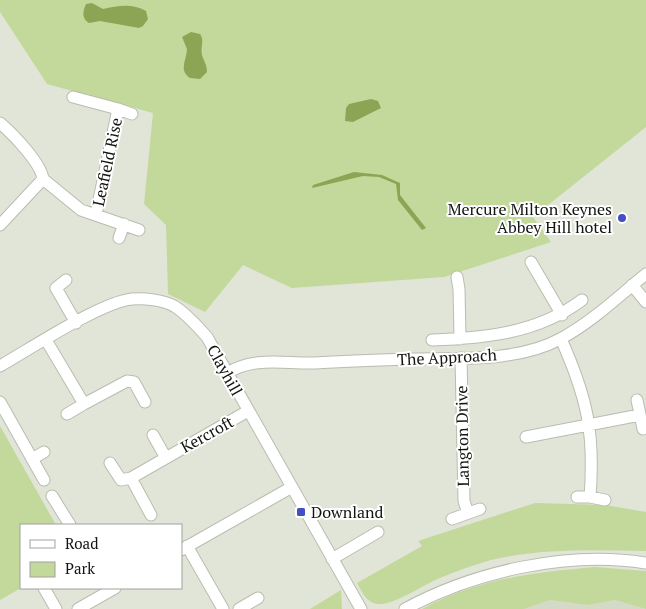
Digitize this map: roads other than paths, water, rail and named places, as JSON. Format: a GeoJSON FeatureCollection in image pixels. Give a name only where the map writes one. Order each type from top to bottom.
{"type":"FeatureCollection","features":[{"type":"Feature","properties":{"kind":"street","name":"Leafield Rise"},"geometry":{"type":"LineString","coordinates":[[73,97],[132,114]]}},
{"type":"Feature","properties":{"kind":"street","name":"Leafield Rise"},"geometry":{"type":"LineString","coordinates":[[96,214],[118,109]]}},
{"type":"Feature","properties":{"kind":"street","name":"Leafield Rise"},"geometry":{"type":"LineString","coordinates":[[0,123],[32,158],[42,173],[42,179],[81,210],[139,230]]}},
{"type":"Feature","properties":{"kind":"street"},"geometry":{"type":"LineString","coordinates":[[0,225],[42,179]]}},
{"type":"Feature","properties":{"kind":"street","name":"Leafield Rise"},"geometry":{"type":"LineString","coordinates":[[119,238],[124,224]]}},
{"type":"Feature","properties":{"kind":"street"},"geometry":{"type":"LineString","coordinates":[[531,262],[533,278],[562,315]]}},
{"type":"Feature","properties":{"kind":"street","name":"The Approach"},"geometry":{"type":"LineString","coordinates":[[227,373],[238,366],[254,362],[312,363],[461,358],[518,352],[560,339],[591,320],[646,274]]}},
{"type":"Feature","properties":{"kind":"street"},"geometry":{"type":"LineString","coordinates":[[457,277],[464,289],[460,339]]}},
{"type":"Feature","properties":{"kind":"street"},"geometry":{"type":"LineString","coordinates":[[66,280],[53,284],[76,323]]}},
{"type":"Feature","properties":{"kind":"street"},"geometry":{"type":"LineString","coordinates":[[632,285],[646,302]]}},
{"type":"Feature","properties":{"kind":"street","name":"Clayhill"},"geometry":{"type":"LineString","coordinates":[[0,366],[98,310],[132,299],[153,300],[172,306],[190,318],[207,337],[332,559],[356,606]]}},
{"type":"Feature","properties":{"kind":"street"},"geometry":{"type":"LineString","coordinates":[[432,340],[460,339],[513,332],[562,315],[582,300]]}},
{"type":"Feature","properties":{"kind":"street"},"geometry":{"type":"LineString","coordinates":[[513,332],[518,352]]}},
{"type":"Feature","properties":{"kind":"street"},"geometry":{"type":"LineString","coordinates":[[560,339],[579,379],[590,424],[593,460],[590,497]]}},
{"type":"Feature","properties":{"kind":"street"},"geometry":{"type":"LineString","coordinates":[[46,340],[84,404]]}},
{"type":"Feature","properties":{"kind":"street","name":"Langton Drive"},"geometry":{"type":"LineString","coordinates":[[461,358],[464,501],[468,513]]}},
{"type":"Feature","properties":{"kind":"street"},"geometry":{"type":"LineString","coordinates":[[67,414],[127,381],[134,382],[145,402]]}},
{"type":"Feature","properties":{"kind":"street"},"geometry":{"type":"LineString","coordinates":[[637,400],[642,429]]}},
{"type":"Feature","properties":{"kind":"street"},"geometry":{"type":"LineString","coordinates":[[0,402],[44,480]]}},
{"type":"Feature","properties":{"kind":"street","name":"Kercroft"},"geometry":{"type":"LineString","coordinates":[[130,478],[248,411]]}},
{"type":"Feature","properties":{"kind":"street"},"geometry":{"type":"LineString","coordinates":[[526,437],[540,428],[590,424],[640,415]]}},
{"type":"Feature","properties":{"kind":"street","name":"Kercroft"},"geometry":{"type":"LineString","coordinates":[[153,436],[166,458]]}},
{"type":"Feature","properties":{"kind":"street"},"geometry":{"type":"LineString","coordinates":[[32,459],[44,452]]}},
{"type":"Feature","properties":{"kind":"street"},"geometry":{"type":"LineString","coordinates":[[110,463],[121,480],[130,478],[150,515]]}},
{"type":"Feature","properties":{"kind":"street"},"geometry":{"type":"LineString","coordinates":[[223,609],[184,548],[292,487]]}},
{"type":"Feature","properties":{"kind":"street"},"geometry":{"type":"LineString","coordinates":[[52,496],[69,524]]}},
{"type":"Feature","properties":{"kind":"street"},"geometry":{"type":"LineString","coordinates":[[577,497],[605,500]]}},
{"type":"Feature","properties":{"kind":"street","name":"Langton Drive"},"geometry":{"type":"LineString","coordinates":[[452,519],[480,509]]}},
{"type":"Feature","properties":{"kind":"street"},"geometry":{"type":"LineString","coordinates":[[332,559],[378,532]]}},
{"type":"Feature","properties":{"kind":"street"},"geometry":{"type":"LineString","coordinates":[[405,609],[468,582],[519,568],[576,561],[646,563]]}},
{"type":"Feature","properties":{"kind":"street"},"geometry":{"type":"LineString","coordinates":[[45,589],[56,609]]}},
{"type":"Feature","properties":{"kind":"street"},"geometry":{"type":"LineString","coordinates":[[79,609],[110,589]]}},
{"type":"Feature","properties":{"kind":"street"},"geometry":{"type":"LineString","coordinates":[[239,609],[258,598]]}},
{"type":"Feature","properties":{"kind":"place","name":"Mercure Milton Keynes Abbey Hill hotel"},"geometry":{"type":"Point","coordinates":[622,218]}},
{"type":"Feature","properties":{"kind":"place","name":"Downland"},"geometry":{"type":"Point","coordinates":[301,512]}}]}
